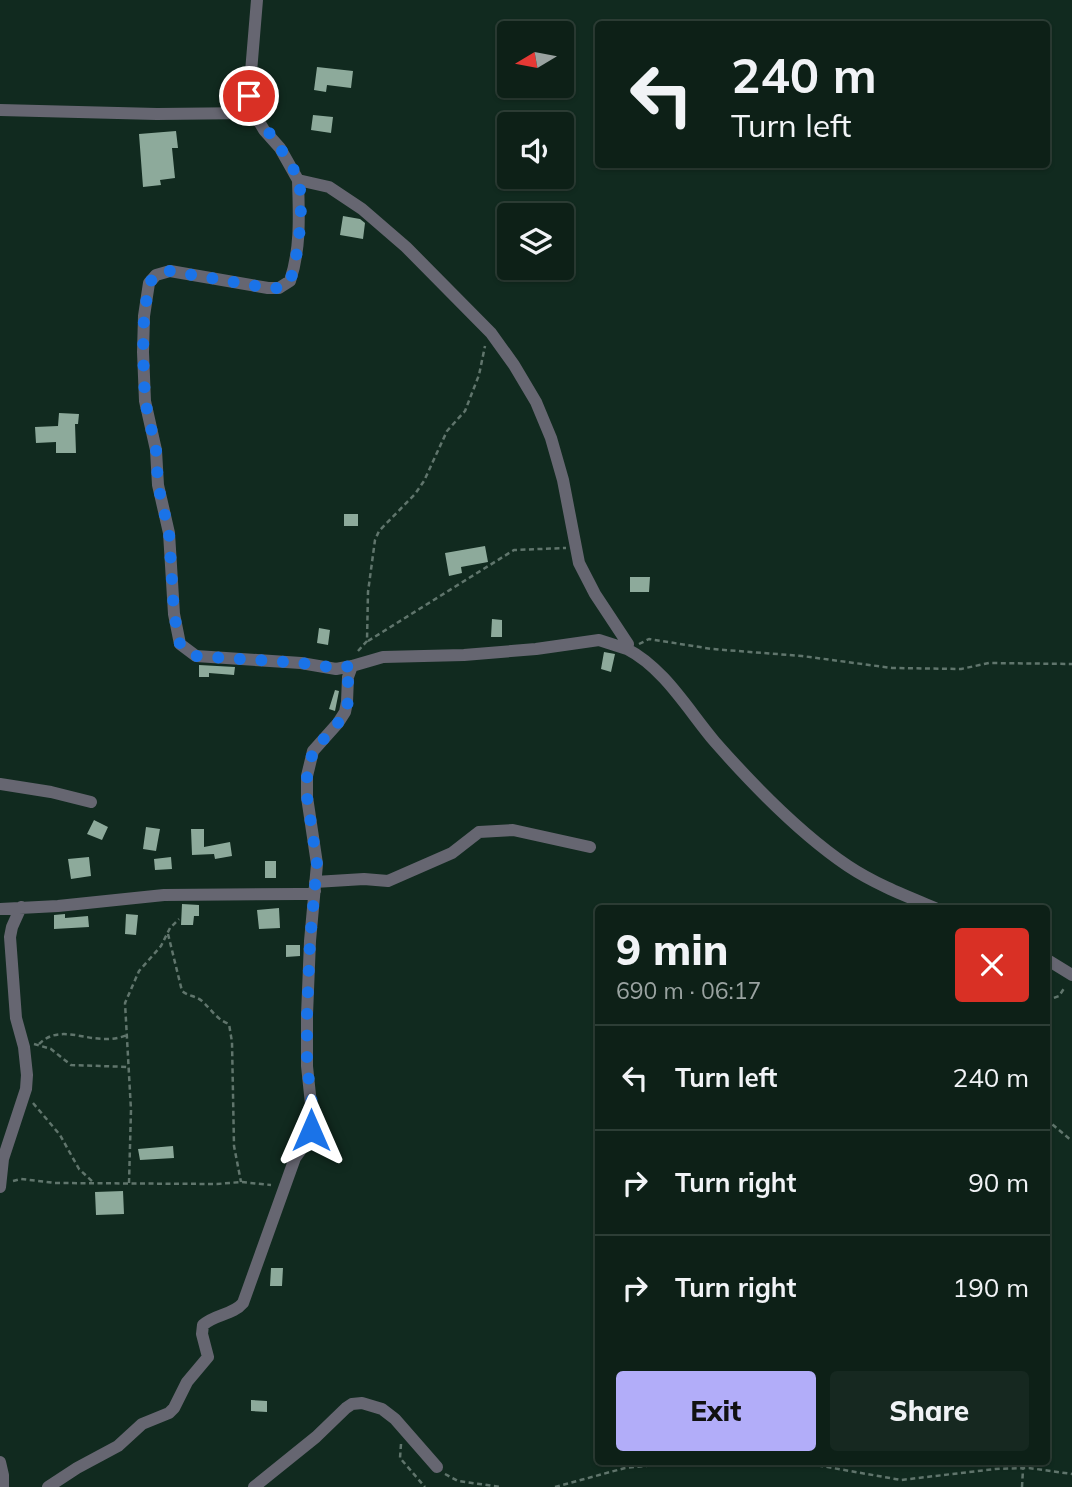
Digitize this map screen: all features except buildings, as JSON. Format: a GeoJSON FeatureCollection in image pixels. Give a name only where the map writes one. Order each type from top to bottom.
{"type":"FeatureCollection","features":[{"type":"Feature","properties":{"kind":"street"},"geometry":{"type":"LineString","coordinates":[[257,0],[249,96],[254,113],[264,130],[280,148],[298,180],[300,229],[290,281],[279,288],[268,288],[170,271],[156,275],[149,283],[144,316],[145,401],[156,450],[158,485],[169,533],[174,614],[180,644],[196,656],[336,668],[383,657],[442,657],[536,649],[599,640],[627,649],[647,662],[717,744],[820,845],[850,867],[928,905]]}},
{"type":"Feature","properties":{"kind":"street"},"geometry":{"type":"LineString","coordinates":[[0,110],[254,113]]}},
{"type":"Feature","properties":{"kind":"street"},"geometry":{"type":"LineString","coordinates":[[298,180],[329,187],[362,209],[406,247],[491,332],[536,402],[564,480],[576,555],[587,580],[628,644],[627,649]]}},
{"type":"Feature","properties":{"kind":"street"},"geometry":{"type":"LineString","coordinates":[[48,1487],[77,1468],[104,1455],[142,1424],[169,1413],[174,1408],[187,1382],[208,1357],[202,1334],[203,1325],[214,1317],[237,1309],[243,1303],[295,1158],[308,1140],[312,1123],[307,1041],[310,941],[317,858],[307,797],[307,776],[313,751],[345,712],[348,702],[348,667]]}},
{"type":"Feature","properties":{"kind":"street"},"geometry":{"type":"LineString","coordinates":[[0,785],[51,792],[91,802]]}},
{"type":"Feature","properties":{"kind":"street"},"geometry":{"type":"LineString","coordinates":[[0,909],[164,895],[310,894],[315,887],[364,879],[388,881],[452,853],[479,832],[513,830],[590,847]]}},
{"type":"Feature","properties":{"kind":"street"},"geometry":{"type":"LineString","coordinates":[[0,1185],[7,1143],[24,1096],[27,1075],[23,1042],[16,1018],[10,937],[21,907]]}},
{"type":"Feature","properties":{"kind":"street"},"geometry":{"type":"LineString","coordinates":[[1050,963],[1069,980]]}},
{"type":"Feature","properties":{"kind":"street"},"geometry":{"type":"LineString","coordinates":[[0,1129],[7,1143]]}},
{"type":"Feature","properties":{"kind":"street"},"geometry":{"type":"LineString","coordinates":[[254,1487],[352,1404],[371,1404],[382,1409],[437,1467]]}},
{"type":"Feature","properties":{"kind":"street"},"geometry":{"type":"LineString","coordinates":[[0,1462],[4,1475],[3,1487]]}},
{"type":"Feature","properties":{"kind":"path"},"geometry":{"type":"LineString","coordinates":[[367,641],[368,592],[374,540],[379,531],[415,494],[424,481],[447,431],[465,411],[491,332]]}},
{"type":"Feature","properties":{"kind":"path"},"geometry":{"type":"LineString","coordinates":[[348,667],[367,641],[514,550],[569,548],[576,555]]}},
{"type":"Feature","properties":{"kind":"path"},"geometry":{"type":"LineString","coordinates":[[627,649],[649,639],[712,649],[802,656],[892,668],[961,669],[989,663],[1072,664]]}},
{"type":"Feature","properties":{"kind":"path"},"geometry":{"type":"LineString","coordinates":[[129,1183],[131,1132],[125,1003],[139,971],[161,947],[168,932],[179,919]]}},
{"type":"Feature","properties":{"kind":"path"},"geometry":{"type":"LineString","coordinates":[[168,932],[182,991],[200,999],[220,1020],[229,1024],[232,1042],[234,1146],[241,1182]]}},
{"type":"Feature","properties":{"kind":"path"},"geometry":{"type":"LineString","coordinates":[[1050,999],[1059,996],[1069,980]]}},
{"type":"Feature","properties":{"kind":"path"},"geometry":{"type":"LineString","coordinates":[[38,1044],[46,1038],[67,1033],[96,1041],[127,1035]]}},
{"type":"Feature","properties":{"kind":"path"},"geometry":{"type":"LineString","coordinates":[[23,1042],[51,1049],[71,1065],[129,1067]]}},
{"type":"Feature","properties":{"kind":"path"},"geometry":{"type":"LineString","coordinates":[[24,1096],[39,1108],[60,1135],[79,1169],[94,1183]]}},
{"type":"Feature","properties":{"kind":"path"},"geometry":{"type":"LineString","coordinates":[[1050,1122],[1072,1140]]}},
{"type":"Feature","properties":{"kind":"path"},"geometry":{"type":"LineString","coordinates":[[0,1185],[21,1179],[94,1183],[241,1182],[269,1185],[289,1184],[287,1181]]}},
{"type":"Feature","properties":{"kind":"path"},"geometry":{"type":"LineString","coordinates":[[404,1430],[400,1458],[425,1487]]}},
{"type":"Feature","properties":{"kind":"path"},"geometry":{"type":"LineString","coordinates":[[555,1487],[625,1468],[655,1465]]}},
{"type":"Feature","properties":{"kind":"path"},"geometry":{"type":"LineString","coordinates":[[816,1465],[901,1480],[1023,1468],[1072,1474]]}},
{"type":"Feature","properties":{"kind":"path"},"geometry":{"type":"LineString","coordinates":[[437,1467],[458,1481],[501,1487]]}},
{"type":"Feature","properties":{"kind":"path"},"geometry":{"type":"LineString","coordinates":[[1023,1468],[1023,1487]]}},
{"type":"Feature","properties":{"kind":"route"},"geometry":{"type":"LineString","coordinates":[[249,96],[254,113],[264,130],[280,148],[298,180],[300,229],[295,268],[290,281],[279,288],[170,271],[156,275],[149,283],[144,316],[145,401],[156,450],[158,485],[169,533],[174,614],[180,644],[188,653],[196,656],[336,668],[352,666],[348,677],[348,702],[345,712],[313,751],[306,784],[317,864],[307,1015],[307,1066],[313,1111],[311,1130]]}}]}
